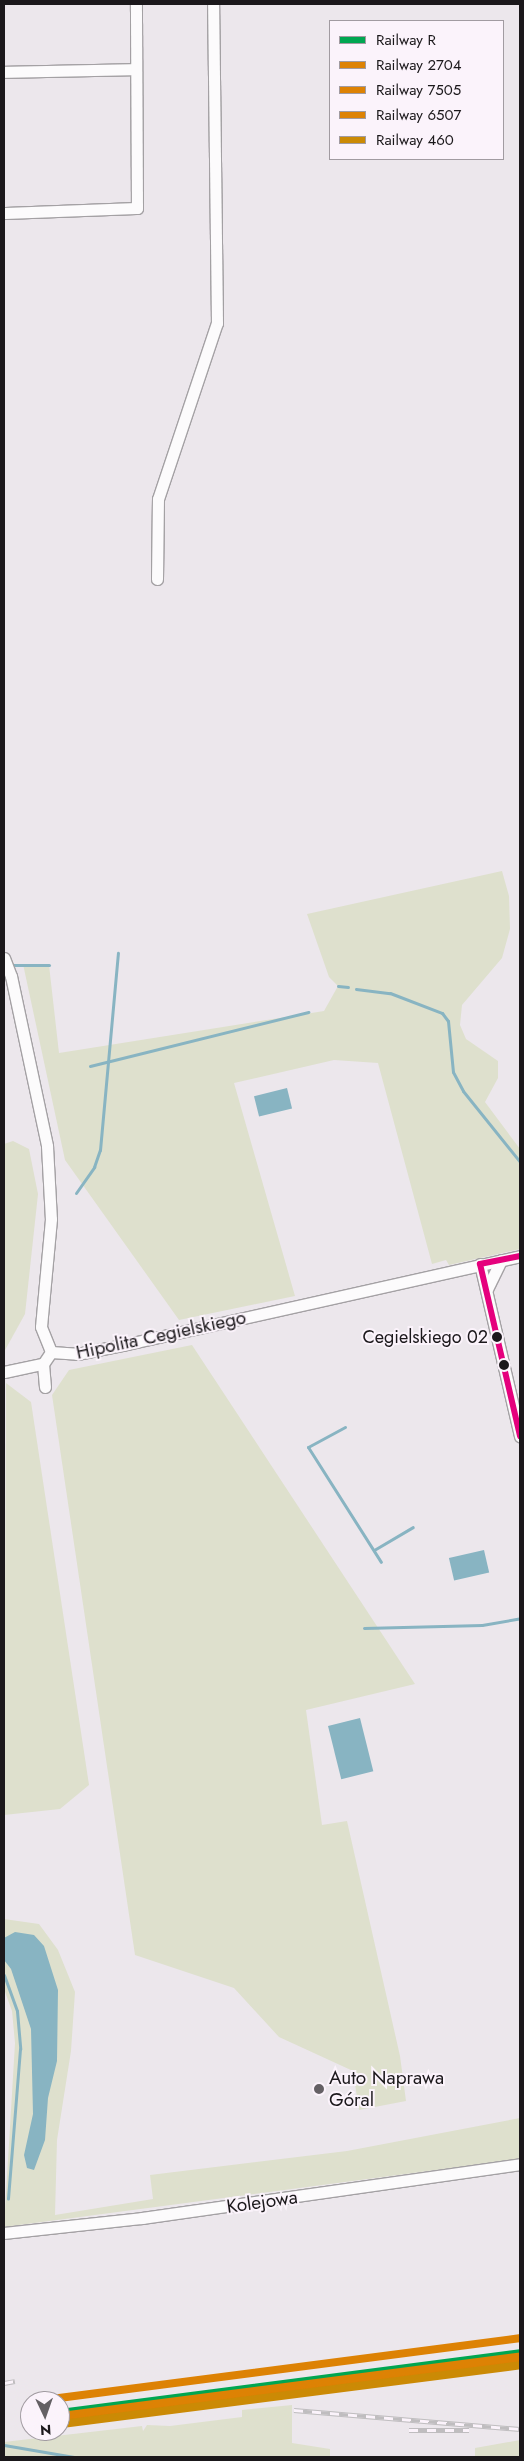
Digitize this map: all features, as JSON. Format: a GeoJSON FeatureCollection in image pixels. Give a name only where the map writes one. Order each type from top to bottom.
{"type":"FeatureCollection","features":[{"type":"Feature","properties":{"kind":"street"},"geometry":{"type":"LineString","coordinates":[[4,213],[137,208],[136,4]]}},
{"type":"Feature","properties":{"kind":"street"},"geometry":{"type":"LineString","coordinates":[[157,579],[158,500],[217,323],[214,4]]}},
{"type":"Feature","properties":{"kind":"street"},"geometry":{"type":"LineString","coordinates":[[4,72],[136,69]]}},
{"type":"Feature","properties":{"kind":"street","name":"Hipolita Cegielskiego"},"geometry":{"type":"LineString","coordinates":[[5,962],[47,1146],[51,1219],[41,1327],[51,1352],[77,1354],[95,1351],[520,1256]]}},
{"type":"Feature","properties":{"kind":"street"},"geometry":{"type":"LineString","coordinates":[[487,1289],[501,1260]]}},
{"type":"Feature","properties":{"kind":"street"},"geometry":{"type":"LineString","coordinates":[[480,1264],[520,1436]]}},
{"type":"Feature","properties":{"kind":"street"},"geometry":{"type":"LineString","coordinates":[[45,1387],[43,1364],[51,1352]]}},
{"type":"Feature","properties":{"kind":"street"},"geometry":{"type":"LineString","coordinates":[[4,1372],[43,1364]]}},
{"type":"Feature","properties":{"kind":"street","name":"Kolejowa"},"geometry":{"type":"LineString","coordinates":[[4,2233],[142,2218],[520,2164]]}},
{"type":"Feature","properties":{"kind":"green space"},"geometry":{"type":"Polygon","coordinates":[[[502,871],[509,896],[510,929],[502,958],[462,1005],[460,1025],[466,1039],[498,1061],[498,1078],[485,1102],[520,1149],[520,1249],[449,1265],[446,1260],[432,1264],[378,1063],[334,1060],[234,1083],[295,1296],[179,1320],[65,1160],[23,964],[49,965],[59,1053],[324,1011],[338,986],[329,977],[307,914],[502,871]]]}},
{"type":"Feature","properties":{"kind":"green space"},"geometry":{"type":"Polygon","coordinates":[[[13,1141],[29,1149],[38,1194],[25,1314],[4,1352],[4,1144],[13,1141]]]}},
{"type":"Feature","properties":{"kind":"green space"},"geometry":{"type":"Polygon","coordinates":[[[192,1345],[415,1684],[306,1710],[322,1825],[347,1821],[400,2056],[406,2101],[359,2110],[353,2071],[279,2037],[234,1988],[135,1955],[52,1395],[69,1370],[192,1345]]]}},
{"type":"Feature","properties":{"kind":"green space"},"geometry":{"type":"Polygon","coordinates":[[[6,1383],[31,1402],[89,1785],[60,1809],[4,1815],[6,1383]]]}},
{"type":"Feature","properties":{"kind":"green space"},"geometry":{"type":"Polygon","coordinates":[[[4,1919],[39,1924],[58,1950],[75,1992],[71,2051],[57,2140],[55,2215],[153,2199],[150,2175],[347,2151],[520,2118],[520,2159],[4,2227],[15,2043],[12,2011],[4,1989],[4,1919]]]}},
{"type":"Feature","properties":{"kind":"green space"},"geometry":{"type":"Polygon","coordinates":[[[292,2405],[292,2443],[330,2449],[330,2457],[4,2457],[4,2442],[20,2440],[70,2441],[70,2434],[142,2426],[143,2431],[147,2425],[170,2426],[242,2417],[242,2410],[292,2405]]]}},
{"type":"Feature","properties":{"kind":"green space"},"geometry":{"type":"Polygon","coordinates":[[[520,2440],[520,2457],[475,2457],[475,2448],[520,2440]]]}},
{"type":"Feature","properties":{"kind":"water"},"geometry":{"type":"Polygon","coordinates":[[[287,1088],[292,1108],[259,1117],[254,1096],[287,1088]]]}},
{"type":"Feature","properties":{"kind":"water"},"geometry":{"type":"Polygon","coordinates":[[[484,1550],[489,1572],[454,1581],[449,1558],[484,1550]]]}},
{"type":"Feature","properties":{"kind":"water"},"geometry":{"type":"Polygon","coordinates":[[[360,1718],[373,1771],[341,1779],[328,1726],[360,1718]]]}},
{"type":"Feature","properties":{"kind":"water"},"geometry":{"type":"Polygon","coordinates":[[[15,1932],[34,1935],[44,1946],[58,1990],[57,2061],[48,2098],[45,2140],[34,2170],[27,2168],[24,2155],[33,2114],[31,2029],[11,1969],[4,1960],[4,1938],[15,1932]]]}},
{"type":"Feature","properties":{"kind":"waterway"},"geometry":{"type":"LineString","coordinates":[[76,1193],[94,1167],[100,1150],[118,953]]}},
{"type":"Feature","properties":{"kind":"waterway"},"geometry":{"type":"LineString","coordinates":[[10,965],[49,965]]}},
{"type":"Feature","properties":{"kind":"waterway"},"geometry":{"type":"LineString","coordinates":[[338,986],[348,987]]}},
{"type":"Feature","properties":{"kind":"waterway"},"geometry":{"type":"LineString","coordinates":[[356,989],[390,993],[442,1013],[448,1021],[453,1072],[463,1091],[520,1162]]}},
{"type":"Feature","properties":{"kind":"waterway"},"geometry":{"type":"LineString","coordinates":[[90,1066],[308,1012]]}},
{"type":"Feature","properties":{"kind":"waterway"},"geometry":{"type":"LineString","coordinates":[[345,1427],[308,1447],[381,1562]]}},
{"type":"Feature","properties":{"kind":"waterway"},"geometry":{"type":"LineString","coordinates":[[374,1550],[413,1527]]}},
{"type":"Feature","properties":{"kind":"waterway"},"geometry":{"type":"LineString","coordinates":[[364,1628],[482,1625],[520,1618]]}},
{"type":"Feature","properties":{"kind":"waterway"},"geometry":{"type":"LineString","coordinates":[[4,1975],[17,2011],[20,2049],[8,2199]]}},
{"type":"Feature","properties":{"kind":"waterway"},"geometry":{"type":"LineString","coordinates":[[4,2445],[74,2457]]}},
{"type":"Feature","properties":{"kind":"railway"},"geometry":{"type":"LineString","coordinates":[[4,2383],[15,2381]]}},
{"type":"Feature","properties":{"kind":"railway"},"geometry":{"type":"LineString","coordinates":[[294,2410],[520,2429]]}},
{"type":"Feature","properties":{"kind":"railway"},"geometry":{"type":"LineString","coordinates":[[409,2430],[469,2430]]}},
{"type":"Feature","properties":{"kind":"rail line","name":"6507"},"geometry":{"type":"LineString","coordinates":[[70,2397],[519,2338]]}},
{"type":"Feature","properties":{"kind":"rail line","name":"R"},"geometry":{"type":"LineString","coordinates":[[70,2412],[520,2353]]}},
{"type":"Feature","properties":{"kind":"rail line","name":"7505"},"geometry":{"type":"LineString","coordinates":[[70,2415],[520,2356]]}},
{"type":"Feature","properties":{"kind":"rail line","name":"2704"},"geometry":{"type":"LineString","coordinates":[[70,2421],[520,2362]]}},
{"type":"Feature","properties":{"kind":"rail line","name":"460"},"geometry":{"type":"LineString","coordinates":[[70,2423],[520,2365]]}},
{"type":"Feature","properties":{"kind":"transit line"},"geometry":{"type":"LineString","coordinates":[[520,1256],[480,1264],[520,1436]]}},
{"type":"Feature","properties":{"kind":"place","name":"Cegielskiego 02"},"geometry":{"type":"Point","coordinates":[497,1337]}},
{"type":"Feature","properties":{"kind":"place","name":"Auto Naprawa Góral"},"geometry":{"type":"Point","coordinates":[319,2089]}}]}
